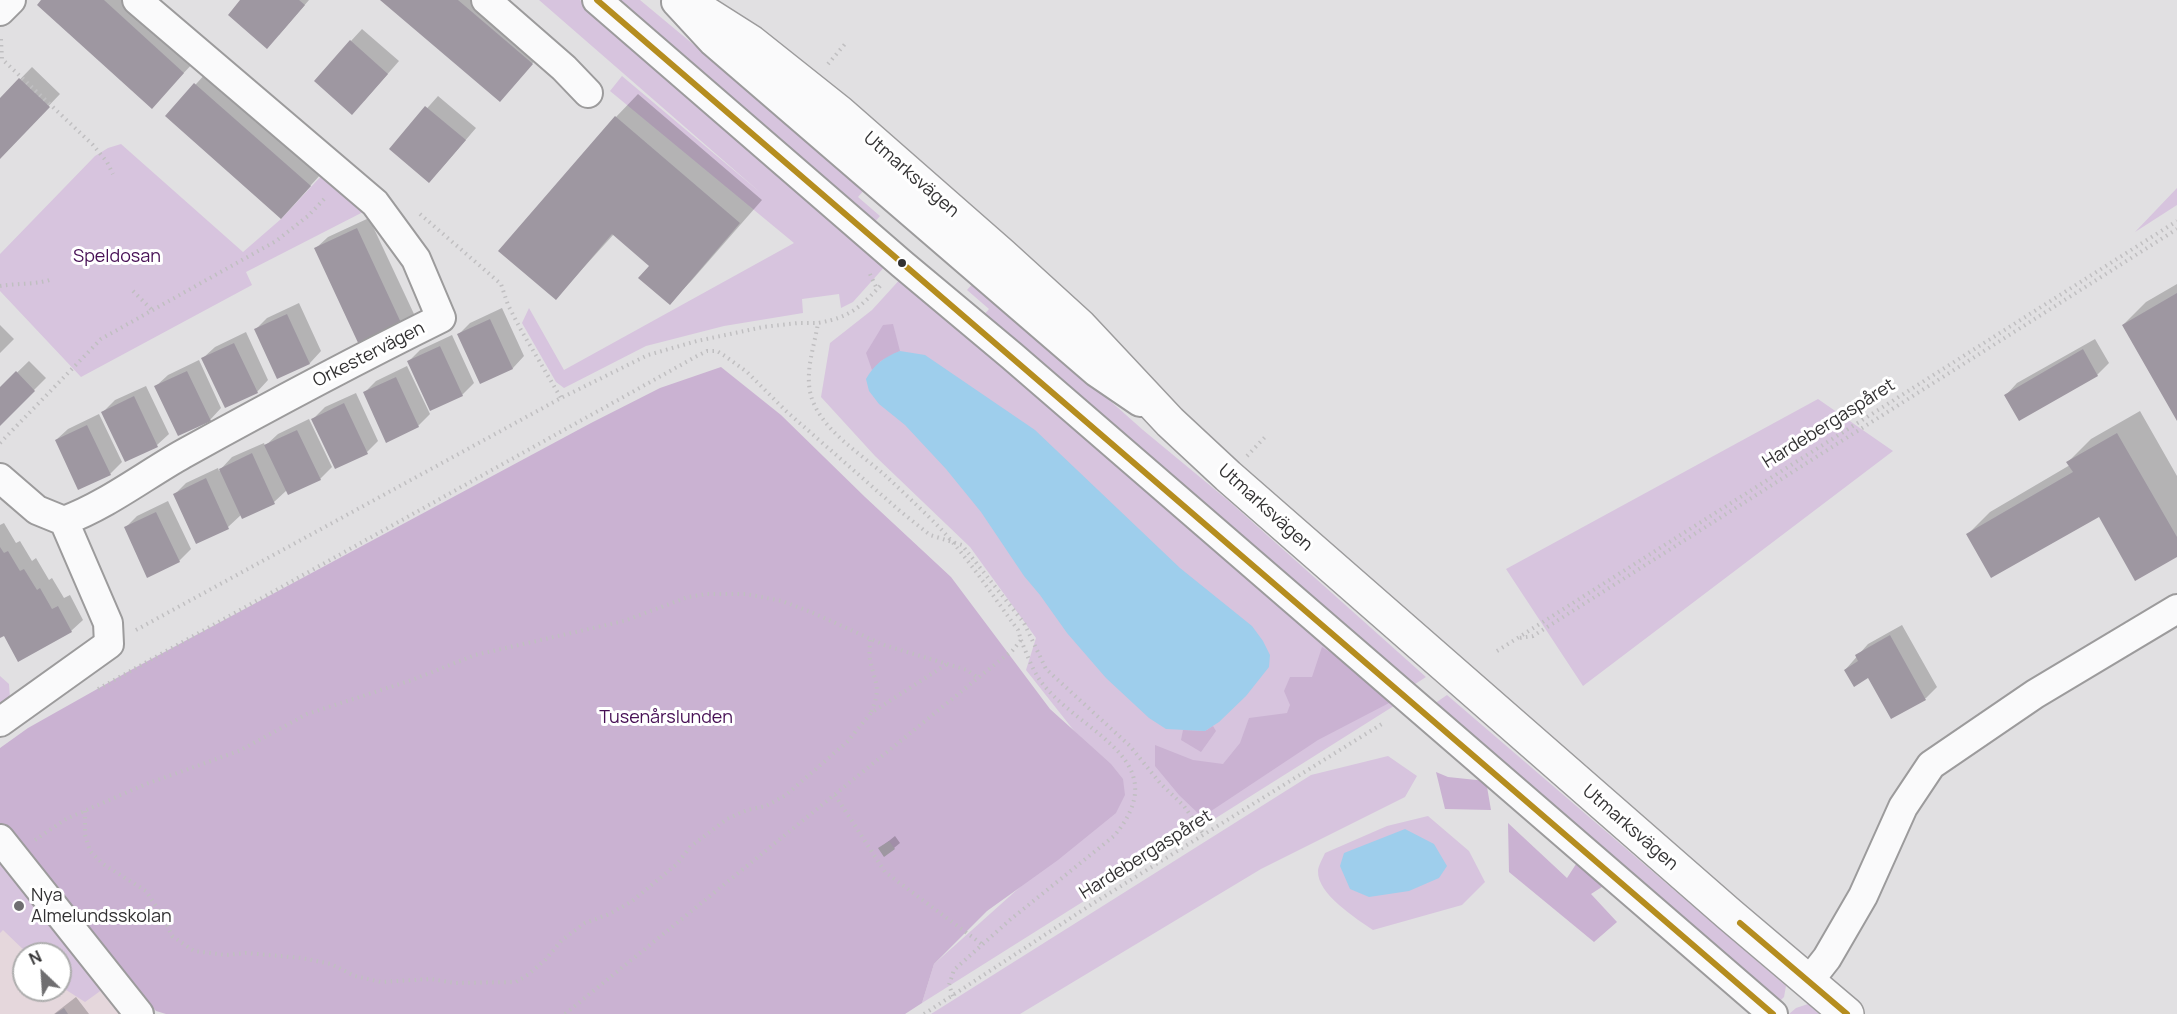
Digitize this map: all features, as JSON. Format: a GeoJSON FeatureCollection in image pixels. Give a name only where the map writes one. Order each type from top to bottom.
{"type":"FeatureCollection","features":[{"type":"Feature","properties":{"kind":"main road","name":"Utmarksvägen"},"geometry":{"type":"LineString","coordinates":[[686,0],[751,42],[848,119],[1080,326],[1170,423],[1345,580],[1847,1014]]}},
{"type":"Feature","properties":{"kind":"street"},"geometry":{"type":"LineString","coordinates":[[0,11],[11,0]]}},
{"type":"Feature","properties":{"kind":"street","name":"Orkestervägen"},"geometry":{"type":"LineString","coordinates":[[64,521],[86,513],[179,457],[299,390],[441,318],[416,259],[375,203],[137,0]]}},
{"type":"Feature","properties":{"kind":"street"},"geometry":{"type":"LineString","coordinates":[[486,0],[564,68],[588,93]]}},
{"type":"Feature","properties":{"kind":"street"},"geometry":{"type":"LineString","coordinates":[[597,0],[1773,1014]]}},
{"type":"Feature","properties":{"kind":"street"},"geometry":{"type":"LineString","coordinates":[[675,0],[713,42],[1096,372],[1170,423]]}},
{"type":"Feature","properties":{"kind":"street"},"geometry":{"type":"LineString","coordinates":[[0,478],[37,510],[64,521],[108,622],[109,644],[0,722]]}},
{"type":"Feature","properties":{"kind":"street"},"geometry":{"type":"LineString","coordinates":[[1809,981],[1827,958],[1863,896],[1903,807],[1931,765],[2035,694],[2177,609]]}},
{"type":"Feature","properties":{"kind":"street"},"geometry":{"type":"LineString","coordinates":[[7,849],[139,1014]]}},
{"type":"Feature","properties":{"kind":"path"},"geometry":{"type":"LineString","coordinates":[[0,35],[2,59],[93,145],[107,162],[113,174]]}},
{"type":"Feature","properties":{"kind":"path"},"geometry":{"type":"LineString","coordinates":[[0,443],[101,339],[276,241],[308,216],[346,177]]}},
{"type":"Feature","properties":{"kind":"path","name":"Hardebergaspåret"},"geometry":{"type":"LineString","coordinates":[[1497,651],[2177,221]]}},
{"type":"Feature","properties":{"kind":"path"},"geometry":{"type":"LineString","coordinates":[[1517,638],[1533,636],[2177,229]]}},
{"type":"Feature","properties":{"kind":"path"},"geometry":{"type":"LineString","coordinates":[[109,644],[561,398],[648,355],[697,340],[763,327],[837,320],[859,308],[902,264]]}},
{"type":"Feature","properties":{"kind":"path"},"geometry":{"type":"LineString","coordinates":[[0,286],[24,282],[40,284],[52,279]]}},
{"type":"Feature","properties":{"kind":"path"},"geometry":{"type":"LineString","coordinates":[[133,291],[151,309]]}},
{"type":"Feature","properties":{"kind":"path"},"geometry":{"type":"LineString","coordinates":[[818,323],[808,372],[808,388],[823,418],[951,541],[1018,630],[1033,668],[1046,688],[1125,760],[1134,775],[1137,788],[1135,802],[1126,822],[1114,836],[1011,919],[954,970],[949,985],[953,996]]}},
{"type":"Feature","properties":{"kind":"path"},"geometry":{"type":"LineString","coordinates":[[90,693],[707,351],[717,351],[747,372],[786,411],[930,535],[962,545],[1024,624],[1046,669],[1130,746],[1160,783],[1184,806],[1204,835]]}},
{"type":"Feature","properties":{"kind":"path"},"geometry":{"type":"LineString","coordinates":[[7,849],[39,836],[66,819],[171,774],[239,751],[307,714],[402,684],[476,655],[624,621],[688,597],[706,594],[746,594],[782,601],[870,640],[968,670],[978,678]]}},
{"type":"Feature","properties":{"kind":"path"},"geometry":{"type":"LineString","coordinates":[[85,811],[85,835],[90,851],[103,864],[146,891],[172,936],[194,951],[226,955],[246,953],[302,958],[331,964],[355,976],[381,982],[430,979],[455,983],[516,982],[529,974],[562,940],[585,923],[607,915],[630,902],[677,864],[690,848],[727,819],[747,810],[766,806],[786,795],[848,742],[871,713],[878,696],[876,676],[870,659],[870,640]]}},
{"type":"Feature","properties":{"kind":"path"},"geometry":{"type":"LineString","coordinates":[[565,1014],[1013,650],[1021,640]]}},
{"type":"Feature","properties":{"kind":"path"},"geometry":{"type":"LineString","coordinates":[[871,713],[947,664]]}},
{"type":"Feature","properties":{"kind":"path","name":"Hardebergaspåret"},"geometry":{"type":"LineString","coordinates":[[924,1014],[1092,904],[1384,722]]}},
{"type":"Feature","properties":{"kind":"path"},"geometry":{"type":"LineString","coordinates":[[835,795],[885,872],[984,945]]}},
{"type":"Feature","properties":{"kind":"shaded area","name":"Nya Almelundsskolan"},"geometry":{"type":"Polygon","coordinates":[[[0,859],[65,942],[12,942],[12,1002],[72,1002],[72,950],[122,1014],[0,1014],[0,859]]]}},
{"type":"Feature","properties":{"kind":"green space"},"geometry":{"type":"Polygon","coordinates":[[[539,0],[580,0],[887,264],[853,302],[841,308],[839,294],[802,299],[803,313],[724,326],[646,346],[564,388],[556,382],[522,323],[529,308],[564,370],[794,243],[610,91],[622,76],[762,194],[539,0]]]}},
{"type":"Feature","properties":{"kind":"green space"},"geometry":{"type":"Polygon","coordinates":[[[611,0],[640,0],[866,188],[858,197],[880,216],[872,225],[611,0]]]}},
{"type":"Feature","properties":{"kind":"green space","name":"Speldosan"},"geometry":{"type":"Polygon","coordinates":[[[121,144],[243,252],[281,219],[324,173],[367,210],[246,272],[252,285],[81,377],[0,291],[0,254],[95,156],[108,148],[121,144]]]}},
{"type":"Feature","properties":{"kind":"green space"},"geometry":{"type":"Polygon","coordinates":[[[2177,188],[2177,205],[2135,232],[2177,188]]]}},
{"type":"Feature","properties":{"kind":"green space"},"geometry":{"type":"Polygon","coordinates":[[[903,276],[1397,704],[922,1003],[934,964],[1124,794],[1026,670],[1036,638],[970,547],[875,456],[821,397],[830,343],[872,310],[903,276]]]}},
{"type":"Feature","properties":{"kind":"green space"},"geometry":{"type":"Polygon","coordinates":[[[975,281],[1143,430],[1230,502],[1426,677],[1409,688],[981,318],[989,309],[967,290],[975,281]]]}},
{"type":"Feature","properties":{"kind":"green space"},"geometry":{"type":"Polygon","coordinates":[[[893,324],[900,351],[881,361],[872,370],[866,353],[883,325],[893,324]]]}},
{"type":"Feature","properties":{"kind":"green space","name":"Tusenårslunden"},"geometry":{"type":"Polygon","coordinates":[[[721,367],[781,415],[951,577],[1050,709],[1111,764],[1123,779],[1125,795],[1116,813],[1058,860],[987,911],[934,964],[922,1003],[905,1014],[166,1014],[156,1011],[0,823],[0,748],[28,728],[131,670],[591,423],[660,388],[721,367]]]}},
{"type":"Feature","properties":{"kind":"green space"},"geometry":{"type":"Polygon","coordinates":[[[1818,399],[1893,451],[1583,686],[1506,569],[1818,399]]]}},
{"type":"Feature","properties":{"kind":"green space"},"geometry":{"type":"Polygon","coordinates":[[[1322,647],[1342,660],[1391,702],[1318,740],[1202,817],[1179,795],[1155,766],[1155,745],[1193,760],[1223,764],[1240,743],[1249,718],[1287,713],[1290,705],[1284,691],[1290,677],[1312,677],[1322,647]]]}},
{"type":"Feature","properties":{"kind":"green space"},"geometry":{"type":"Polygon","coordinates":[[[0,676],[9,684],[10,698],[0,707],[0,676]]]}},
{"type":"Feature","properties":{"kind":"green space"},"geometry":{"type":"Polygon","coordinates":[[[1447,695],[1786,986],[1784,997],[1776,1005],[1431,706],[1447,695]]]}},
{"type":"Feature","properties":{"kind":"green space"},"geometry":{"type":"Polygon","coordinates":[[[1213,726],[1216,731],[1201,752],[1181,740],[1183,730],[1205,731],[1213,726]]]}},
{"type":"Feature","properties":{"kind":"green space"},"geometry":{"type":"Polygon","coordinates":[[[1388,756],[1417,776],[1405,797],[1261,869],[1020,1014],[931,1014],[1311,775],[1388,756]]]}},
{"type":"Feature","properties":{"kind":"green space"},"geometry":{"type":"Polygon","coordinates":[[[1436,772],[1448,777],[1486,781],[1491,810],[1445,809],[1436,772]]]}},
{"type":"Feature","properties":{"kind":"green space"},"geometry":{"type":"Polygon","coordinates":[[[1428,816],[1469,851],[1485,882],[1462,905],[1373,930],[1339,905],[1319,880],[1318,871],[1325,853],[1387,826],[1428,816]]]}},
{"type":"Feature","properties":{"kind":"green space"},"geometry":{"type":"Polygon","coordinates":[[[1508,823],[1567,878],[1580,858],[1608,883],[1591,894],[1617,922],[1594,942],[1509,872],[1508,823]]]}},
{"type":"Feature","properties":{"kind":"green space"},"geometry":{"type":"Polygon","coordinates":[[[0,859],[66,942],[16,942],[3,930],[0,933],[0,859]]]}},
{"type":"Feature","properties":{"kind":"green space"},"geometry":{"type":"Polygon","coordinates":[[[72,950],[103,989],[85,1002],[72,994],[72,950]]]}},
{"type":"Feature","properties":{"kind":"green space"},"geometry":{"type":"Polygon","coordinates":[[[1808,1004],[1819,1014],[1789,1014],[1796,1008],[1808,1004]]]}},
{"type":"Feature","properties":{"kind":"water"},"geometry":{"type":"Polygon","coordinates":[[[900,351],[925,355],[1035,430],[1180,568],[1252,626],[1270,655],[1269,667],[1246,696],[1219,722],[1205,731],[1166,729],[1149,718],[1106,678],[1067,633],[1024,576],[981,512],[946,469],[905,425],[879,404],[869,391],[866,379],[872,370],[884,359],[900,351]]]}},
{"type":"Feature","properties":{"kind":"water"},"geometry":{"type":"Polygon","coordinates":[[[1405,829],[1434,844],[1447,866],[1439,878],[1409,891],[1369,897],[1350,889],[1340,866],[1344,853],[1405,829]]]}},
{"type":"Feature","properties":{"kind":"building"},"geometry":{"type":"Polygon","coordinates":[[[41,0],[104,0],[184,73],[152,109],[37,5],[41,0]]]}},
{"type":"Feature","properties":{"kind":"building"},"geometry":{"type":"Polygon","coordinates":[[[240,0],[299,0],[305,5],[267,49],[228,15],[240,0]]]}},
{"type":"Feature","properties":{"kind":"building"},"geometry":{"type":"Polygon","coordinates":[[[380,0],[458,0],[533,64],[500,102],[380,0]]]}},
{"type":"Feature","properties":{"kind":"building"},"geometry":{"type":"Polygon","coordinates":[[[350,40],[388,74],[352,115],[314,81],[350,40]]]}},
{"type":"Feature","properties":{"kind":"building"},"geometry":{"type":"Polygon","coordinates":[[[19,78],[50,107],[0,159],[0,98],[19,78]]]}},
{"type":"Feature","properties":{"kind":"building"},"geometry":{"type":"Polygon","coordinates":[[[194,83],[311,186],[281,219],[165,116],[194,83]]]}},
{"type":"Feature","properties":{"kind":"building"},"geometry":{"type":"Polygon","coordinates":[[[425,106],[466,140],[429,183],[389,149],[425,106]]]}},
{"type":"Feature","properties":{"kind":"building"},"geometry":{"type":"Polygon","coordinates":[[[615,116],[740,223],[670,305],[638,278],[649,266],[612,234],[556,300],[498,251],[615,116]]]}},
{"type":"Feature","properties":{"kind":"building"},"geometry":{"type":"Polygon","coordinates":[[[357,228],[403,327],[360,347],[314,248],[357,228]]]}},
{"type":"Feature","properties":{"kind":"building"},"geometry":{"type":"Polygon","coordinates":[[[2177,293],[2177,421],[2122,325],[2177,293]]]}},
{"type":"Feature","properties":{"kind":"building"},"geometry":{"type":"Polygon","coordinates":[[[287,314],[310,364],[277,379],[254,329],[287,314]]]}},
{"type":"Feature","properties":{"kind":"building"},"geometry":{"type":"Polygon","coordinates":[[[490,319],[513,369],[480,384],[457,334],[490,319]]]}},
{"type":"Feature","properties":{"kind":"building"},"geometry":{"type":"Polygon","coordinates":[[[234,343],[258,393],[225,408],[201,358],[234,343]]]}},
{"type":"Feature","properties":{"kind":"building"},"geometry":{"type":"Polygon","coordinates":[[[440,346],[463,396],[430,411],[407,361],[440,346]]]}},
{"type":"Feature","properties":{"kind":"building"},"geometry":{"type":"Polygon","coordinates":[[[2083,349],[2098,376],[2019,421],[2004,395],[2083,349]]]}},
{"type":"Feature","properties":{"kind":"building"},"geometry":{"type":"Polygon","coordinates":[[[16,371],[35,391],[0,426],[0,387],[16,371]]]}},
{"type":"Feature","properties":{"kind":"building"},"geometry":{"type":"Polygon","coordinates":[[[187,371],[211,421],[178,436],[154,386],[187,371]]]}},
{"type":"Feature","properties":{"kind":"building"},"geometry":{"type":"Polygon","coordinates":[[[396,377],[419,427],[386,443],[363,392],[396,377]]]}},
{"type":"Feature","properties":{"kind":"building"},"geometry":{"type":"Polygon","coordinates":[[[134,396],[158,447],[125,462],[101,412],[134,396]]]}},
{"type":"Feature","properties":{"kind":"building"},"geometry":{"type":"Polygon","coordinates":[[[344,403],[368,454],[335,469],[311,419],[344,403]]]}},
{"type":"Feature","properties":{"kind":"building"},"geometry":{"type":"Polygon","coordinates":[[[87,425],[111,475],[78,490],[55,440],[87,425]]]}},
{"type":"Feature","properties":{"kind":"building"},"geometry":{"type":"Polygon","coordinates":[[[297,430],[321,480],[288,495],[264,445],[297,430]]]}},
{"type":"Feature","properties":{"kind":"building"},"geometry":{"type":"Polygon","coordinates":[[[2117,433],[2177,537],[2177,557],[2135,581],[2099,517],[1991,578],[1966,534],[2073,472],[2066,462],[2117,433]]]}},
{"type":"Feature","properties":{"kind":"building"},"geometry":{"type":"Polygon","coordinates":[[[252,453],[275,504],[242,519],[219,469],[252,453]]]}},
{"type":"Feature","properties":{"kind":"building"},"geometry":{"type":"Polygon","coordinates":[[[206,478],[229,529],[196,544],[173,494],[206,478]]]}},
{"type":"Feature","properties":{"kind":"building"},"geometry":{"type":"Polygon","coordinates":[[[156,512],[180,562],[147,578],[124,527],[156,512]]]}},
{"type":"Feature","properties":{"kind":"building"},"geometry":{"type":"Polygon","coordinates":[[[0,547],[4,553],[8,551],[20,571],[24,569],[37,590],[40,588],[52,609],[58,606],[72,632],[18,662],[4,636],[0,638],[0,547]]]}},
{"type":"Feature","properties":{"kind":"building"},"geometry":{"type":"Polygon","coordinates":[[[1890,635],[1926,700],[1891,719],[1868,678],[1854,687],[1844,670],[1858,661],[1855,655],[1890,635]]]}},
{"type":"Feature","properties":{"kind":"building"},"geometry":{"type":"Polygon","coordinates":[[[889,841],[895,849],[884,857],[878,848],[889,841]]]}},
{"type":"Feature","properties":{"kind":"building"},"geometry":{"type":"Polygon","coordinates":[[[64,1008],[68,1014],[55,1014],[64,1008]]]}},
{"type":"Feature","properties":{"kind":"transit line"},"geometry":{"type":"LineString","coordinates":[[597,0],[1773,1014]]}},
{"type":"Feature","properties":{"kind":"transit line"},"geometry":{"type":"LineString","coordinates":[[1740,923],[1847,1014]]}},
{"type":"Feature","properties":{"kind":"place","name":"Nya Almelundsskolan"},"geometry":{"type":"Point","coordinates":[19,906]}}]}
